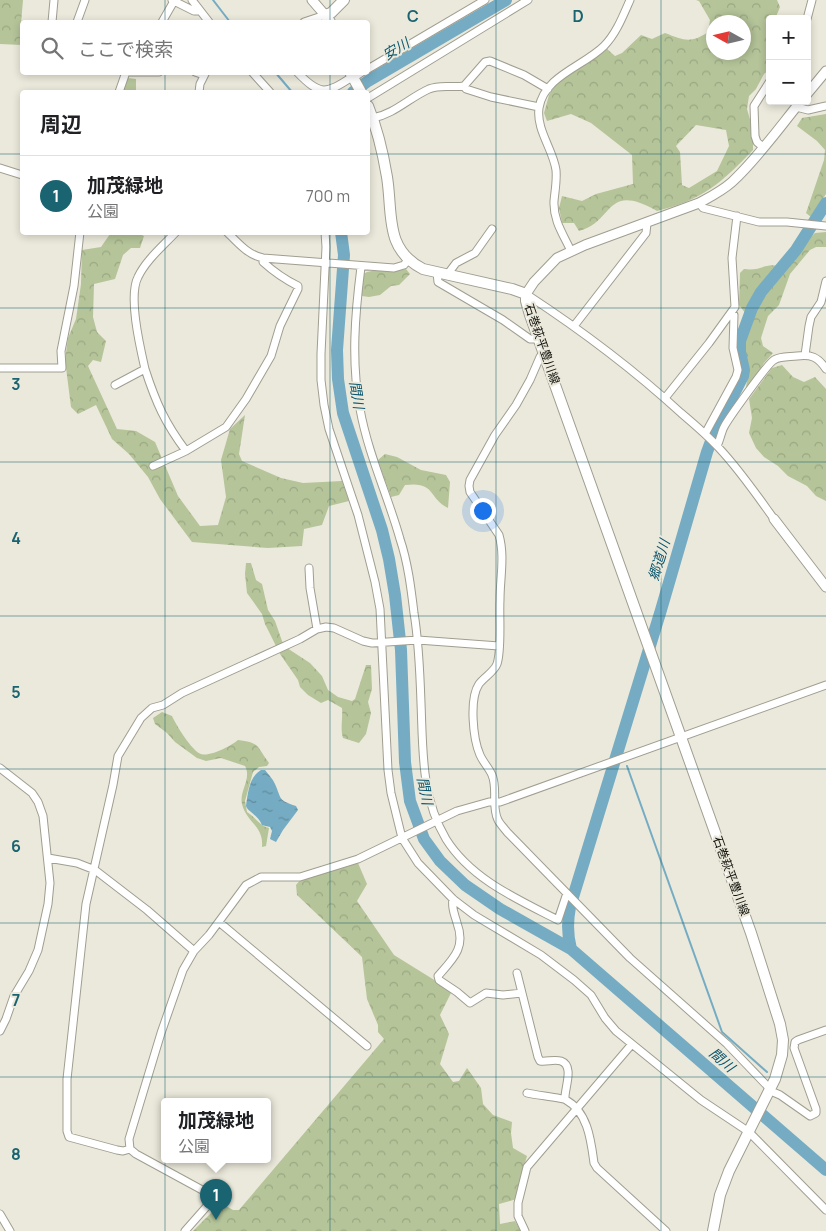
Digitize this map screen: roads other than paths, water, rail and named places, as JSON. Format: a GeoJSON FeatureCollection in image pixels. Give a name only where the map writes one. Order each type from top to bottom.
{"type":"FeatureCollection","features":[{"type":"Feature","properties":{"kind":"main road"},"geometry":{"type":"LineString","coordinates":[[328,19],[331,13],[344,0]]}},
{"type":"Feature","properties":{"kind":"main road"},"geometry":{"type":"LineString","coordinates":[[354,76],[360,90]]}},
{"type":"Feature","properties":{"kind":"main road"},"geometry":{"type":"LineString","coordinates":[[370,111],[387,176],[391,228],[396,244],[408,260]]}},
{"type":"Feature","properties":{"kind":"main road","name":"石巻萩平豊川線"},"geometry":{"type":"LineString","coordinates":[[408,260],[423,269],[512,289],[526,294],[526,301],[539,339],[751,933],[780,1024],[783,1040],[779,1068],[749,1130]]}},
{"type":"Feature","properties":{"kind":"main road"},"geometry":{"type":"LineString","coordinates":[[712,1231],[720,1195],[729,1170],[749,1130]]}},
{"type":"Feature","properties":{"kind":"street"},"geometry":{"type":"LineString","coordinates":[[52,20],[54,0]]}},
{"type":"Feature","properties":{"kind":"street"},"geometry":{"type":"LineString","coordinates":[[78,20],[85,0]]}},
{"type":"Feature","properties":{"kind":"street"},"geometry":{"type":"LineString","coordinates":[[192,0],[207,20]]}},
{"type":"Feature","properties":{"kind":"street"},"geometry":{"type":"LineString","coordinates":[[312,0],[328,19]]}},
{"type":"Feature","properties":{"kind":"street"},"geometry":{"type":"LineString","coordinates":[[370,68],[485,0]]}},
{"type":"Feature","properties":{"kind":"street"},"geometry":{"type":"LineString","coordinates":[[370,97],[528,0]]}},
{"type":"Feature","properties":{"kind":"street"},"geometry":{"type":"LineString","coordinates":[[571,251],[557,224],[555,211],[556,170],[541,127],[539,107],[548,89],[562,76],[603,47],[614,33],[630,0]]}},
{"type":"Feature","properties":{"kind":"street"},"geometry":{"type":"LineString","coordinates":[[808,15],[812,0]]}},
{"type":"Feature","properties":{"kind":"street"},"geometry":{"type":"LineString","coordinates":[[163,20],[173,1],[194,11],[199,11]]}},
{"type":"Feature","properties":{"kind":"street"},"geometry":{"type":"LineString","coordinates":[[464,86],[486,62],[490,61],[524,75],[548,89]]}},
{"type":"Feature","properties":{"kind":"street"},"geometry":{"type":"LineString","coordinates":[[811,89],[826,71]]}},
{"type":"Feature","properties":{"kind":"street"},"geometry":{"type":"LineString","coordinates":[[120,90],[127,75]]}},
{"type":"Feature","properties":{"kind":"street"},"geometry":{"type":"LineString","coordinates":[[200,90],[205,75]]}},
{"type":"Feature","properties":{"kind":"street"},"geometry":{"type":"LineString","coordinates":[[255,75],[268,90]]}},
{"type":"Feature","properties":{"kind":"street"},"geometry":{"type":"LineString","coordinates":[[300,75],[309,85],[322,90]]}},
{"type":"Feature","properties":{"kind":"street"},"geometry":{"type":"LineString","coordinates":[[328,90],[354,76]]}},
{"type":"Feature","properties":{"kind":"street"},"geometry":{"type":"LineString","coordinates":[[373,118],[399,108],[430,89],[439,86],[464,86],[466,89],[491,98],[539,107]]}},
{"type":"Feature","properties":{"kind":"street"},"geometry":{"type":"LineString","coordinates":[[763,147],[757,142],[755,136],[754,106],[766,87]]}},
{"type":"Feature","properties":{"kind":"street"},"geometry":{"type":"LineString","coordinates":[[798,105],[731,183],[699,203],[557,258],[546,268],[526,294],[574,326],[665,398],[707,435],[739,471],[826,587]]}},
{"type":"Feature","properties":{"kind":"street"},"geometry":{"type":"LineString","coordinates":[[800,105],[808,110],[826,106]]}},
{"type":"Feature","properties":{"kind":"street"},"geometry":{"type":"LineString","coordinates":[[0,168],[20,174]]}},
{"type":"Feature","properties":{"kind":"street"},"geometry":{"type":"LineString","coordinates":[[699,203],[703,208],[759,222],[826,226]]}},
{"type":"Feature","properties":{"kind":"street"},"geometry":{"type":"LineString","coordinates":[[665,398],[735,307],[732,258],[737,216]]}},
{"type":"Feature","properties":{"kind":"street"},"geometry":{"type":"LineString","coordinates":[[574,326],[646,233],[647,223]]}},
{"type":"Feature","properties":{"kind":"street"},"geometry":{"type":"LineString","coordinates":[[492,230],[475,253],[456,263],[442,274],[438,282],[503,320],[530,339],[539,339]]}},
{"type":"Feature","properties":{"kind":"street"},"geometry":{"type":"LineString","coordinates":[[0,368],[62,368],[61,351],[74,286],[80,235]]}},
{"type":"Feature","properties":{"kind":"street"},"geometry":{"type":"LineString","coordinates":[[173,235],[145,266],[134,286],[136,322],[145,369],[155,399],[169,428],[186,451]]}},
{"type":"Feature","properties":{"kind":"street"},"geometry":{"type":"LineString","coordinates":[[231,235],[255,257],[394,268],[404,265],[408,260]]}},
{"type":"Feature","properties":{"kind":"street"},"geometry":{"type":"LineString","coordinates":[[325,235],[326,263],[321,354],[321,380],[324,405],[333,443],[358,515],[376,582],[383,643],[388,770],[391,793],[404,837],[418,863],[453,899],[482,920],[541,955],[574,980],[591,995],[616,1031],[701,1100],[749,1130],[826,1210]]}},
{"type":"Feature","properties":{"kind":"street"},"geometry":{"type":"LineString","coordinates":[[153,466],[186,451],[226,427],[237,413],[271,356],[280,326],[298,286],[282,278],[263,262],[263,258]]}},
{"type":"Feature","properties":{"kind":"street"},"geometry":{"type":"LineString","coordinates":[[359,266],[354,359],[360,410],[406,560],[417,640],[423,770],[436,822],[466,864],[503,891],[558,920],[568,894]]}},
{"type":"Feature","properties":{"kind":"street"},"geometry":{"type":"LineString","coordinates":[[805,355],[811,317],[821,302],[826,282]]}},
{"type":"Feature","properties":{"kind":"street"},"geometry":{"type":"LineString","coordinates":[[707,435],[738,370],[732,348],[734,316],[731,314]]}},
{"type":"Feature","properties":{"kind":"street"},"geometry":{"type":"LineString","coordinates":[[544,351],[516,405],[474,472],[469,486],[470,492],[499,535],[501,542],[501,616],[497,664],[479,685],[476,692],[473,717],[477,747],[492,775],[494,802],[498,819],[507,832],[630,958],[727,1044],[769,1092],[785,1098],[806,1114],[814,1115],[816,1109],[794,1048],[795,1042],[826,1030]]}},
{"type":"Feature","properties":{"kind":"street"},"geometry":{"type":"LineString","coordinates":[[716,445],[730,417],[767,366],[775,359],[805,355],[817,358],[826,369]]}},
{"type":"Feature","properties":{"kind":"street"},"geometry":{"type":"LineString","coordinates":[[115,385],[145,369]]}},
{"type":"Feature","properties":{"kind":"street"},"geometry":{"type":"LineString","coordinates":[[309,568],[310,588],[317,628]]}},
{"type":"Feature","properties":{"kind":"street"},"geometry":{"type":"LineString","coordinates":[[130,1149],[124,1151],[117,1150],[69,1137],[67,1130],[67,1080],[86,904],[118,756],[126,740],[146,712],[163,705],[182,693],[300,639],[317,628],[334,628],[362,641],[383,643],[417,640],[499,646]]}},
{"type":"Feature","properties":{"kind":"street"},"geometry":{"type":"LineString","coordinates":[[185,1231],[215,1197],[136,1154],[130,1149],[128,1139],[161,1033],[184,970],[194,951],[209,935],[246,885],[261,877],[300,877],[358,859],[457,811],[489,802],[500,802],[826,686]]}},
{"type":"Feature","properties":{"kind":"street"},"geometry":{"type":"LineString","coordinates":[[0,768],[32,793],[38,802],[43,816],[50,883],[43,931],[38,950],[29,971],[14,996],[0,1032]]}},
{"type":"Feature","properties":{"kind":"street"},"geometry":{"type":"LineString","coordinates":[[48,858],[72,861],[94,870],[147,910],[194,951]]}},
{"type":"Feature","properties":{"kind":"street"},"geometry":{"type":"LineString","coordinates":[[453,899],[452,908],[461,932],[460,946],[449,964],[438,976],[439,980],[470,1003],[486,993],[503,995],[522,993]]}},
{"type":"Feature","properties":{"kind":"street"},"geometry":{"type":"LineString","coordinates":[[219,922],[367,1046]]}},
{"type":"Feature","properties":{"kind":"street"},"geometry":{"type":"LineString","coordinates":[[517,973],[538,1057],[540,1061],[558,1061],[564,1062],[566,1065],[568,1070],[566,1099],[585,1121],[594,1163],[597,1168],[666,1231]]}},
{"type":"Feature","properties":{"kind":"street"},"geometry":{"type":"LineString","coordinates":[[525,1231],[518,1216],[518,1203],[527,1167],[632,1044]]}},
{"type":"Feature","properties":{"kind":"street"},"geometry":{"type":"LineString","coordinates":[[528,1093],[553,1099],[566,1099]]}},
{"type":"Feature","properties":{"kind":"street"},"geometry":{"type":"LineString","coordinates":[[0,1214],[10,1231]]}},
{"type":"Feature","properties":{"kind":"water"},"geometry":{"type":"Polygon","coordinates":[[[261,770],[265,770],[272,778],[281,799],[296,806],[298,810],[276,842],[270,839],[272,831],[270,827],[262,825],[246,806],[248,791],[252,781],[261,770]]]}},
{"type":"Feature","properties":{"kind":"waterway"},"geometry":{"type":"LineString","coordinates":[[213,0],[228,20]]}},
{"type":"Feature","properties":{"kind":"waterway","name":"安川"},"geometry":{"type":"LineString","coordinates":[[356,90],[506,0]]}},
{"type":"Feature","properties":{"kind":"waterway"},"geometry":{"type":"LineString","coordinates":[[278,75],[290,90]]}},
{"type":"Feature","properties":{"kind":"waterway","name":"郷道川"},"geometry":{"type":"LineString","coordinates":[[571,949],[568,928],[570,907],[661,610],[707,452],[714,433],[743,376],[744,370],[740,352],[740,341],[752,308],[761,292],[796,250],[826,203]]}},
{"type":"Feature","properties":{"kind":"waterway","name":"間川"},"geometry":{"type":"LineString","coordinates":[[341,235],[344,255],[337,350],[338,379],[343,413],[382,530],[389,559],[401,650],[405,762],[410,801],[424,839],[440,861],[465,885],[500,909],[571,949],[826,1170]]}},
{"type":"Feature","properties":{"kind":"waterway"},"geometry":{"type":"LineString","coordinates":[[627,766],[722,1032],[767,1072]]}},
{"type":"Feature","properties":{"kind":"place","name":"加茂緑地"},"geometry":{"type":"Point","coordinates":[216,1220]}}]}
